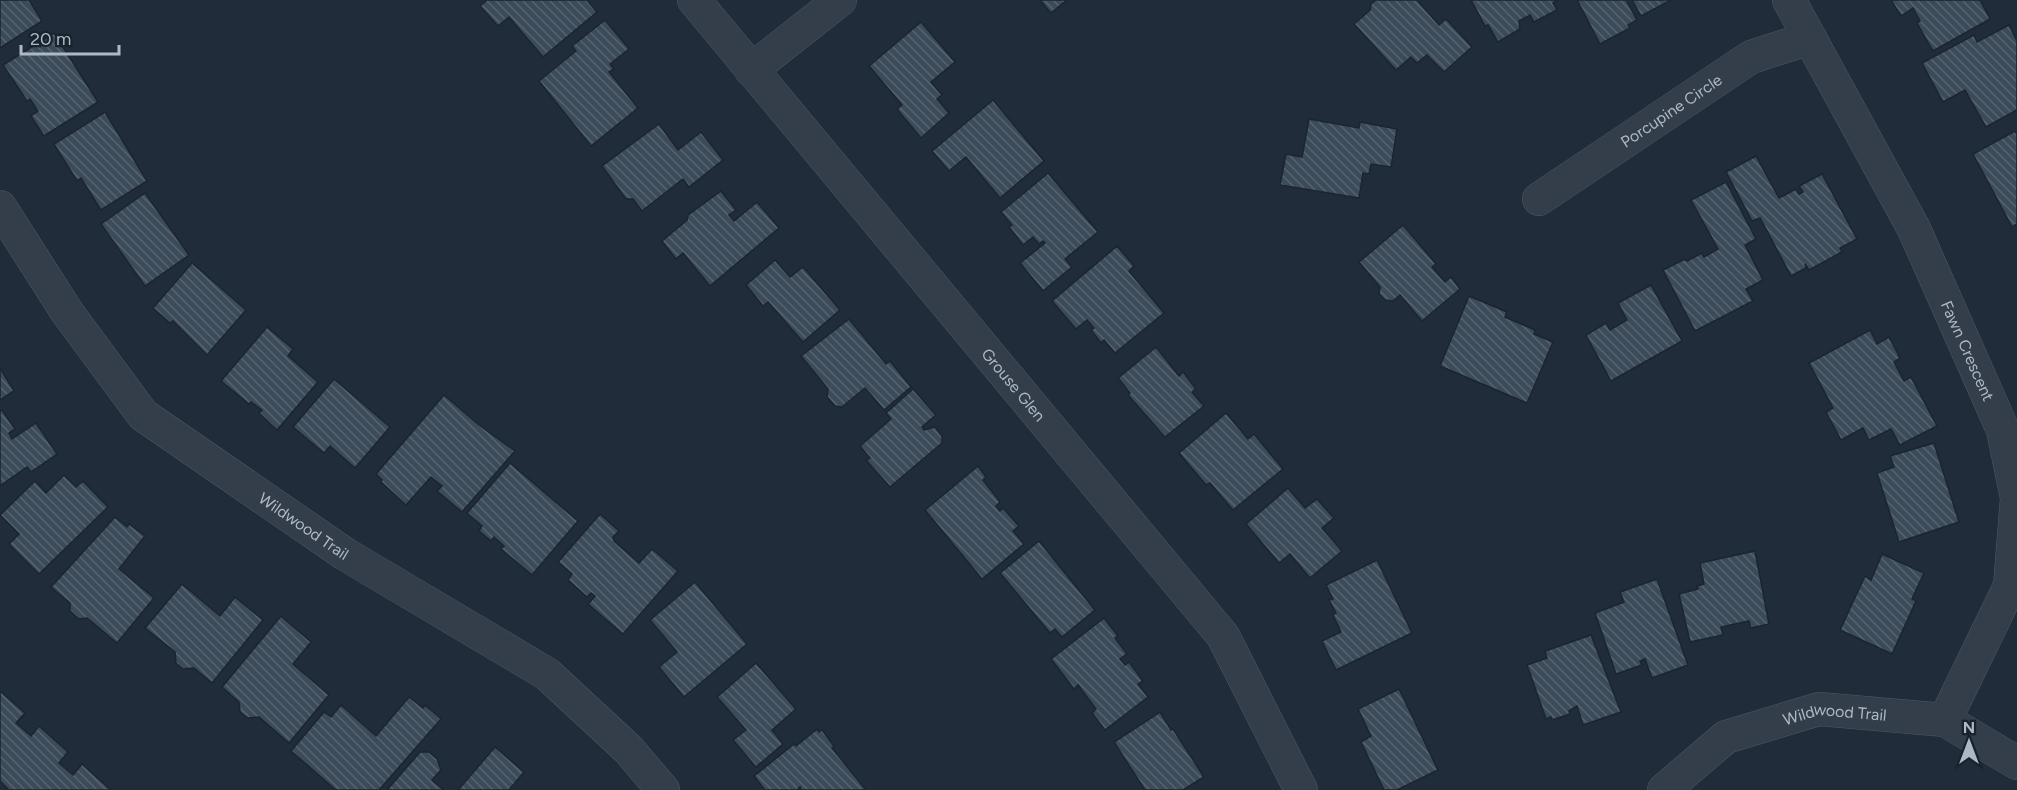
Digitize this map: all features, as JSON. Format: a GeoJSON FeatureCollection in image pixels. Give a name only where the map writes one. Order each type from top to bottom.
{"type":"FeatureCollection","features":[{"type":"Feature","properties":{"kind":"street","name":"Grouse Glen"},"geometry":{"type":"LineString","coordinates":[[694,0],[1223,636],[1301,790]]}},
{"type":"Feature","properties":{"kind":"street"},"geometry":{"type":"LineString","coordinates":[[751,70],[840,0]]}},
{"type":"Feature","properties":{"kind":"street","name":"Fawn Crescent"},"geometry":{"type":"LineString","coordinates":[[1789,0],[1914,230],[2003,430],[2017,498],[2010,586],[1945,720]]}},
{"type":"Feature","properties":{"kind":"street","name":"Porcupine Circle"},"geometry":{"type":"LineString","coordinates":[[1539,199],[1751,57],[1810,38]]}},
{"type":"Feature","properties":{"kind":"street","name":"Wildwood Trail"},"geometry":{"type":"LineString","coordinates":[[0,207],[67,312],[143,415],[345,554],[547,674],[628,748],[663,790]]}},
{"type":"Feature","properties":{"kind":"street","name":"Wildwood Trail"},"geometry":{"type":"LineString","coordinates":[[1664,790],[1726,737],[1819,709],[1945,720],[2017,763]]}},
{"type":"Feature","properties":{"kind":"building"},"geometry":{"type":"Polygon","coordinates":[[[0,0],[29,0],[42,21],[0,48],[0,0]]]}},
{"type":"Feature","properties":{"kind":"building"},"geometry":{"type":"Polygon","coordinates":[[[487,0],[587,0],[597,12],[543,57],[509,17],[498,26],[480,6],[487,0]]]}},
{"type":"Feature","properties":{"kind":"building"},"geometry":{"type":"Polygon","coordinates":[[[1040,0],[1067,0],[1051,13],[1040,0]]]}},
{"type":"Feature","properties":{"kind":"building"},"geometry":{"type":"Polygon","coordinates":[[[1376,0],[1417,0],[1439,25],[1446,19],[1472,47],[1444,72],[1427,55],[1417,63],[1411,57],[1396,70],[1354,24],[1370,10],[1371,4],[1376,0]]]}},
{"type":"Feature","properties":{"kind":"building"},"geometry":{"type":"Polygon","coordinates":[[[1471,0],[1558,0],[1553,3],[1557,10],[1534,22],[1530,15],[1519,21],[1520,29],[1498,42],[1488,25],[1485,26],[1471,0]]]}},
{"type":"Feature","properties":{"kind":"building"},"geometry":{"type":"Polygon","coordinates":[[[1577,0],[1626,0],[1637,20],[1628,25],[1630,28],[1600,44],[1577,0]]]}},
{"type":"Feature","properties":{"kind":"building"},"geometry":{"type":"Polygon","coordinates":[[[1632,0],[1671,0],[1641,16],[1632,0]]]}},
{"type":"Feature","properties":{"kind":"building"},"geometry":{"type":"Polygon","coordinates":[[[1891,0],[1980,0],[1990,19],[1933,51],[1917,23],[1920,21],[1913,8],[1901,16],[1891,0]]]}},
{"type":"Feature","properties":{"kind":"building"},"geometry":{"type":"Polygon","coordinates":[[[605,20],[629,49],[610,64],[614,69],[609,72],[638,108],[591,146],[539,81],[576,51],[572,46],[605,20]]]}},
{"type":"Feature","properties":{"kind":"building"},"geometry":{"type":"Polygon","coordinates":[[[921,22],[955,62],[931,82],[942,95],[937,99],[949,113],[921,138],[897,109],[902,105],[869,66],[921,22]]]}},
{"type":"Feature","properties":{"kind":"building"},"geometry":{"type":"Polygon","coordinates":[[[2009,25],[2017,41],[2017,110],[1986,127],[1965,90],[1943,102],[1922,63],[1974,35],[1977,42],[2009,25]]]}},
{"type":"Feature","properties":{"kind":"building"},"geometry":{"type":"Polygon","coordinates":[[[54,33],[98,102],[44,136],[31,116],[38,111],[30,99],[27,101],[3,65],[54,33]]]}},
{"type":"Feature","properties":{"kind":"building"},"geometry":{"type":"Polygon","coordinates":[[[993,100],[1044,161],[1000,198],[966,157],[949,171],[932,151],[993,100]]]}},
{"type":"Feature","properties":{"kind":"building"},"geometry":{"type":"Polygon","coordinates":[[[105,112],[147,181],[101,210],[81,178],[77,181],[54,144],[105,112]]]}},
{"type":"Feature","properties":{"kind":"building"},"geometry":{"type":"Polygon","coordinates":[[[1309,119],[1359,128],[1360,122],[1397,129],[1391,167],[1371,164],[1369,174],[1363,173],[1359,198],[1280,185],[1286,154],[1302,157],[1309,119]]]}},
{"type":"Feature","properties":{"kind":"building"},"geometry":{"type":"Polygon","coordinates":[[[659,124],[678,150],[701,132],[723,160],[689,187],[683,179],[642,211],[633,199],[626,199],[602,166],[659,124]]]}},
{"type":"Feature","properties":{"kind":"building"},"geometry":{"type":"Polygon","coordinates":[[[2015,131],[2017,135],[2017,224],[2012,227],[1973,154],[2015,131]]]}},
{"type":"Feature","properties":{"kind":"building"},"geometry":{"type":"Polygon","coordinates":[[[1756,156],[1779,198],[1796,189],[1799,194],[1803,192],[1799,186],[1822,174],[1857,239],[1840,248],[1842,252],[1809,270],[1805,264],[1806,268],[1791,276],[1760,218],[1752,221],[1726,172],[1756,156]]]}},
{"type":"Feature","properties":{"kind":"building"},"geometry":{"type":"Polygon","coordinates":[[[1048,173],[1098,232],[1065,259],[1072,267],[1043,291],[1020,263],[1045,243],[1043,241],[1039,244],[1033,237],[1023,245],[1009,227],[1012,225],[1001,212],[1048,173]]]}},
{"type":"Feature","properties":{"kind":"building"},"geometry":{"type":"Polygon","coordinates":[[[1726,182],[1756,239],[1745,245],[1763,280],[1746,289],[1753,301],[1695,331],[1663,270],[1702,253],[1704,257],[1718,249],[1691,200],[1726,182]]]}},
{"type":"Feature","properties":{"kind":"building"},"geometry":{"type":"Polygon","coordinates":[[[721,191],[736,210],[729,215],[734,221],[757,202],[779,228],[710,286],[683,253],[676,259],[662,241],[687,220],[688,215],[721,191]]]}},
{"type":"Feature","properties":{"kind":"building"},"geometry":{"type":"Polygon","coordinates":[[[145,193],[189,255],[145,286],[101,224],[145,193]]]}},
{"type":"Feature","properties":{"kind":"building"},"geometry":{"type":"Polygon","coordinates":[[[1403,225],[1436,264],[1432,267],[1445,282],[1451,277],[1460,289],[1422,321],[1400,295],[1393,301],[1385,300],[1379,294],[1380,287],[1359,262],[1403,225]]]}},
{"type":"Feature","properties":{"kind":"building"},"geometry":{"type":"Polygon","coordinates":[[[1117,246],[1134,266],[1129,271],[1164,313],[1115,353],[1104,340],[1101,343],[1091,330],[1094,328],[1087,320],[1076,329],[1052,301],[1117,246]]]}},
{"type":"Feature","properties":{"kind":"building"},"geometry":{"type":"Polygon","coordinates":[[[775,260],[790,277],[803,267],[840,310],[803,342],[768,302],[763,306],[746,285],[775,260]]]}},
{"type":"Feature","properties":{"kind":"building"},"geometry":{"type":"Polygon","coordinates":[[[192,263],[246,310],[207,355],[173,321],[170,323],[153,308],[192,263]]]}},
{"type":"Feature","properties":{"kind":"building"},"geometry":{"type":"Polygon","coordinates":[[[1651,285],[1682,341],[1611,381],[1586,335],[1606,323],[1610,330],[1627,320],[1618,303],[1651,285]]]}},
{"type":"Feature","properties":{"kind":"building"},"geometry":{"type":"Polygon","coordinates":[[[1469,296],[1507,312],[1505,317],[1535,330],[1534,334],[1553,342],[1527,403],[1440,366],[1469,296]]]}},
{"type":"Feature","properties":{"kind":"building"},"geometry":{"type":"Polygon","coordinates":[[[849,319],[886,364],[890,361],[911,387],[884,410],[865,388],[842,407],[835,406],[827,397],[828,389],[801,356],[849,319]]]}},
{"type":"Feature","properties":{"kind":"building"},"geometry":{"type":"Polygon","coordinates":[[[267,327],[293,349],[288,356],[318,382],[277,430],[259,413],[262,410],[251,402],[249,404],[221,381],[267,327]]]}},
{"type":"Feature","properties":{"kind":"building"},"geometry":{"type":"Polygon","coordinates":[[[1870,330],[1877,344],[1889,337],[1900,358],[1894,362],[1904,381],[1911,377],[1937,426],[1900,445],[1891,429],[1869,440],[1863,428],[1841,440],[1826,412],[1833,408],[1809,363],[1870,330]]]}},
{"type":"Feature","properties":{"kind":"building"},"geometry":{"type":"Polygon","coordinates":[[[1156,347],[1179,376],[1183,372],[1196,389],[1192,392],[1204,406],[1165,437],[1128,395],[1130,393],[1118,378],[1156,347]]]}},
{"type":"Feature","properties":{"kind":"building"},"geometry":{"type":"Polygon","coordinates":[[[0,368],[14,391],[0,400],[0,368]]]}},
{"type":"Feature","properties":{"kind":"building"},"geometry":{"type":"Polygon","coordinates":[[[334,379],[390,427],[355,468],[330,446],[324,453],[293,427],[334,379]]]}},
{"type":"Feature","properties":{"kind":"building"},"geometry":{"type":"Polygon","coordinates":[[[913,389],[936,415],[922,427],[924,430],[935,427],[942,436],[942,443],[890,487],[866,460],[870,458],[860,446],[891,419],[886,413],[913,389]]]}},
{"type":"Feature","properties":{"kind":"building"},"geometry":{"type":"Polygon","coordinates":[[[444,395],[479,425],[515,451],[462,512],[437,491],[442,486],[431,477],[406,505],[381,482],[382,480],[376,474],[444,395]]]}},
{"type":"Feature","properties":{"kind":"building"},"geometry":{"type":"Polygon","coordinates":[[[2,410],[15,429],[9,433],[12,439],[36,423],[57,454],[31,472],[27,467],[0,486],[0,411],[2,410]]]}},
{"type":"Feature","properties":{"kind":"building"},"geometry":{"type":"Polygon","coordinates":[[[1226,413],[1248,439],[1254,434],[1283,469],[1233,510],[1210,483],[1206,485],[1179,453],[1226,413]]]}},
{"type":"Feature","properties":{"kind":"building"},"geometry":{"type":"Polygon","coordinates":[[[1934,443],[1959,522],[1899,542],[1877,473],[1894,467],[1890,456],[1934,443]]]}},
{"type":"Feature","properties":{"kind":"building"},"geometry":{"type":"Polygon","coordinates":[[[510,463],[578,521],[532,575],[501,549],[504,546],[494,537],[491,541],[479,531],[482,526],[467,513],[510,463]]]}},
{"type":"Feature","properties":{"kind":"building"},"geometry":{"type":"Polygon","coordinates":[[[978,466],[986,477],[983,480],[1000,502],[996,506],[1000,511],[1003,508],[1019,526],[1013,531],[1024,544],[982,579],[925,510],[978,466]]]}},
{"type":"Feature","properties":{"kind":"building"},"geometry":{"type":"Polygon","coordinates":[[[64,475],[76,487],[83,481],[108,507],[39,574],[9,544],[19,534],[0,515],[35,481],[46,493],[64,475]]]}},
{"type":"Feature","properties":{"kind":"building"},"geometry":{"type":"Polygon","coordinates":[[[1288,488],[1305,508],[1317,499],[1334,518],[1322,528],[1342,551],[1310,578],[1290,554],[1279,563],[1246,524],[1288,488]]]}},
{"type":"Feature","properties":{"kind":"building"},"geometry":{"type":"Polygon","coordinates":[[[600,514],[619,531],[613,537],[614,541],[639,563],[652,549],[678,571],[623,634],[588,604],[595,596],[591,593],[587,597],[568,580],[572,574],[558,562],[600,514]]]}},
{"type":"Feature","properties":{"kind":"building"},"geometry":{"type":"Polygon","coordinates":[[[115,517],[127,527],[129,524],[145,536],[119,569],[154,598],[117,643],[87,618],[79,619],[70,611],[70,603],[51,587],[115,517]]]}},
{"type":"Feature","properties":{"kind":"building"},"geometry":{"type":"Polygon","coordinates":[[[1039,541],[1095,610],[1062,637],[1055,629],[1050,633],[1000,573],[1039,541]]]}},
{"type":"Feature","properties":{"kind":"building"},"geometry":{"type":"Polygon","coordinates":[[[1755,551],[1769,624],[1751,628],[1749,621],[1721,627],[1723,635],[1690,642],[1679,594],[1698,589],[1697,586],[1704,584],[1700,563],[1755,551]]]}},
{"type":"Feature","properties":{"kind":"building"},"geometry":{"type":"Polygon","coordinates":[[[1882,554],[1924,573],[1912,599],[1916,601],[1892,654],[1840,630],[1865,576],[1871,580],[1882,554]]]}},
{"type":"Feature","properties":{"kind":"building"},"geometry":{"type":"Polygon","coordinates":[[[1377,560],[1412,633],[1336,670],[1322,641],[1341,632],[1333,615],[1336,613],[1329,600],[1333,599],[1326,585],[1377,560]]]}},
{"type":"Feature","properties":{"kind":"building"},"geometry":{"type":"Polygon","coordinates":[[[1657,579],[1688,665],[1652,678],[1645,659],[1640,661],[1642,665],[1616,674],[1595,613],[1624,602],[1620,592],[1657,579]]]}},
{"type":"Feature","properties":{"kind":"building"},"geometry":{"type":"Polygon","coordinates":[[[695,582],[747,644],[684,697],[659,667],[677,652],[650,620],[695,582]]]}},
{"type":"Feature","properties":{"kind":"building"},"geometry":{"type":"Polygon","coordinates":[[[182,584],[220,616],[235,597],[263,620],[212,683],[194,668],[183,669],[176,663],[175,652],[145,628],[182,584]]]}},
{"type":"Feature","properties":{"kind":"building"},"geometry":{"type":"Polygon","coordinates":[[[281,616],[311,642],[293,664],[329,695],[289,743],[259,717],[248,718],[240,712],[239,702],[222,687],[281,616]]]}},
{"type":"Feature","properties":{"kind":"building"},"geometry":{"type":"Polygon","coordinates":[[[1104,618],[1118,636],[1115,638],[1127,654],[1120,659],[1125,665],[1129,662],[1143,681],[1138,684],[1148,697],[1105,730],[1092,713],[1096,709],[1078,685],[1074,689],[1051,659],[1104,618]]]}},
{"type":"Feature","properties":{"kind":"building"},"geometry":{"type":"Polygon","coordinates":[[[1591,635],[1621,712],[1583,725],[1577,706],[1569,711],[1570,714],[1552,720],[1551,717],[1546,719],[1527,665],[1547,658],[1545,651],[1591,635]]]}},
{"type":"Feature","properties":{"kind":"building"},"geometry":{"type":"Polygon","coordinates":[[[756,663],[796,709],[772,730],[783,744],[756,767],[733,740],[746,730],[717,697],[756,663]]]}},
{"type":"Feature","properties":{"kind":"building"},"geometry":{"type":"Polygon","coordinates":[[[1399,689],[1438,770],[1397,790],[1384,790],[1361,742],[1371,736],[1358,709],[1399,689]]]}},
{"type":"Feature","properties":{"kind":"building"},"geometry":{"type":"Polygon","coordinates":[[[0,691],[25,713],[16,723],[31,736],[39,726],[68,752],[59,763],[73,775],[82,764],[111,790],[9,790],[0,781],[0,691]]]}},
{"type":"Feature","properties":{"kind":"building"},"geometry":{"type":"Polygon","coordinates":[[[409,697],[423,708],[425,705],[441,719],[379,790],[336,790],[291,751],[324,712],[331,717],[341,705],[376,736],[409,697]]]}},
{"type":"Feature","properties":{"kind":"building"},"geometry":{"type":"Polygon","coordinates":[[[1160,712],[1204,777],[1183,790],[1145,790],[1114,742],[1160,712]]]}},
{"type":"Feature","properties":{"kind":"building"},"geometry":{"type":"Polygon","coordinates":[[[817,729],[819,732],[822,730],[834,746],[832,748],[866,790],[801,790],[800,787],[797,790],[765,790],[754,776],[817,729]]]}},
{"type":"Feature","properties":{"kind":"building"},"geometry":{"type":"Polygon","coordinates":[[[495,747],[524,772],[509,790],[458,790],[495,747]]]}},
{"type":"Feature","properties":{"kind":"building"},"geometry":{"type":"Polygon","coordinates":[[[420,752],[429,752],[437,759],[441,770],[432,780],[444,790],[387,790],[420,752]]]}}]}
